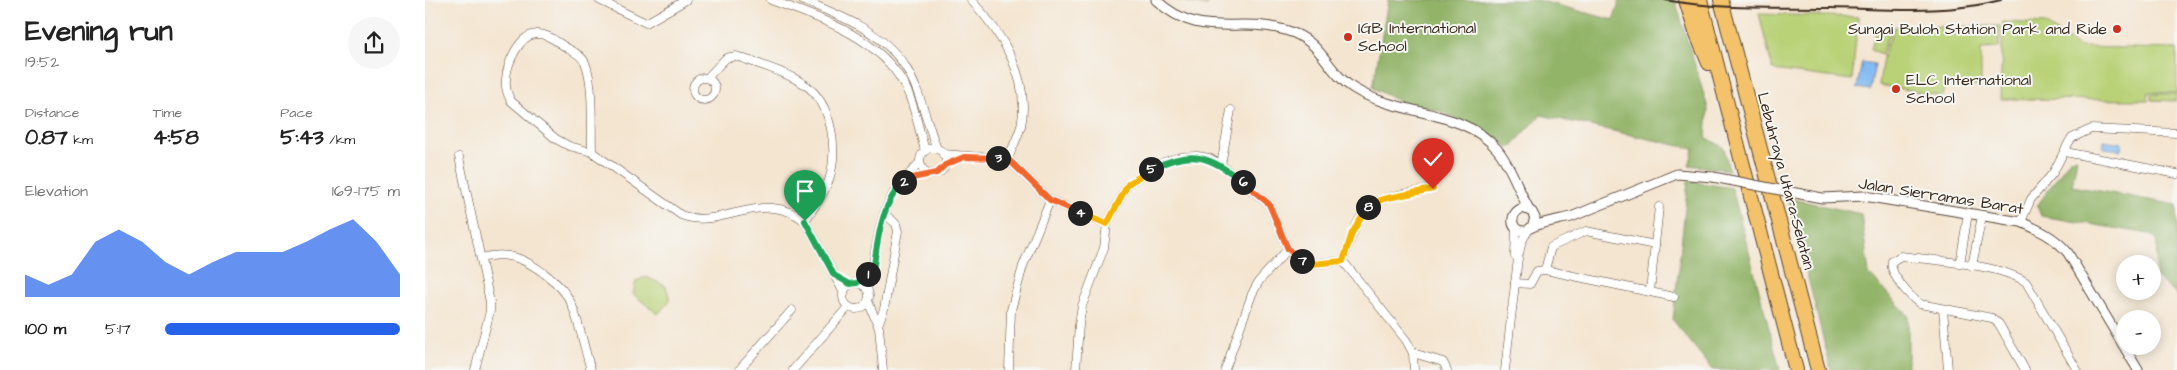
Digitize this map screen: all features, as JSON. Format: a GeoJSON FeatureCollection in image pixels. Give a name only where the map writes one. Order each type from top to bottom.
{"type":"FeatureCollection","features":[{"type":"Feature","properties":{"kind":"highway"},"geometry":{"type":"LineString","coordinates":[[1686,0],[1708,61],[1721,80]]}},
{"type":"Feature","properties":{"kind":"highway"},"geometry":{"type":"LineString","coordinates":[[1700,0],[1796,370]]}},
{"type":"Feature","properties":{"kind":"highway","name":"Lebuhraya Utara–Selatan"},"geometry":{"type":"LineString","coordinates":[[1721,0],[1818,370]]}},
{"type":"Feature","properties":{"kind":"street"},"geometry":{"type":"LineString","coordinates":[[599,0],[645,22],[686,0]]}},
{"type":"Feature","properties":{"kind":"street"},"geometry":{"type":"LineString","coordinates":[[771,0],[830,22],[867,42],[887,60],[909,95],[925,151],[920,162],[907,179],[895,190],[881,224],[873,271],[867,289],[868,301],[878,324],[883,370]]}},
{"type":"Feature","properties":{"kind":"street"},"geometry":{"type":"LineString","coordinates":[[802,0],[859,25],[896,54],[912,81],[945,165]]}},
{"type":"Feature","properties":{"kind":"street"},"geometry":{"type":"LineString","coordinates":[[971,0],[1000,39],[1015,65],[1021,83],[1021,126],[1008,159]]}},
{"type":"Feature","properties":{"kind":"street"},"geometry":{"type":"LineString","coordinates":[[1156,0],[1165,8],[1186,20],[1203,25],[1262,26],[1284,30],[1307,39],[1351,86],[1363,94],[1398,107],[1463,126],[1485,137],[1507,162],[1532,212],[1535,222],[1522,241],[1516,270]]}},
{"type":"Feature","properties":{"kind":"street"},"geometry":{"type":"LineString","coordinates":[[592,152],[589,78],[586,62],[581,56],[545,35],[532,35],[523,40],[506,77],[511,101],[556,139],[569,146],[592,152],[681,215],[690,218],[707,219],[765,206],[794,212],[805,221],[844,293],[844,300],[848,307],[859,309],[874,316]]}},
{"type":"Feature","properties":{"kind":"street"},"geometry":{"type":"LineString","coordinates":[[707,78],[726,58],[737,56],[803,83],[820,101],[831,134],[831,171],[827,185],[805,221]]}},
{"type":"Feature","properties":{"kind":"street"},"geometry":{"type":"LineString","coordinates":[[1221,165],[1231,110]]}},
{"type":"Feature","properties":{"kind":"street"},"geometry":{"type":"LineString","coordinates":[[2021,222],[2031,199],[2053,173],[2072,138],[2091,128],[2177,133]]}},
{"type":"Feature","properties":{"kind":"street"},"geometry":{"type":"LineString","coordinates":[[925,151],[940,151],[964,157],[1008,159],[1050,200],[1107,224]]}},
{"type":"Feature","properties":{"kind":"street"},"geometry":{"type":"LineString","coordinates":[[2065,152],[2177,174]]}},
{"type":"Feature","properties":{"kind":"street"},"geometry":{"type":"LineString","coordinates":[[459,157],[481,258],[490,312],[475,370]]}},
{"type":"Feature","properties":{"kind":"street"},"geometry":{"type":"LineString","coordinates":[[907,179],[941,171],[945,165],[964,157]]}},
{"type":"Feature","properties":{"kind":"street"},"geometry":{"type":"LineString","coordinates":[[1076,370],[1082,306],[1104,248],[1107,224],[1128,184],[1148,170],[1181,157],[1209,158],[1221,165],[1269,204],[1288,249],[1297,258],[1305,262],[1343,261]]}},
{"type":"Feature","properties":{"kind":"street"},"geometry":{"type":"LineString","coordinates":[[920,162],[923,169],[929,174]]}},
{"type":"Feature","properties":{"kind":"street","name":"Jalan Sierramas Barat"},"geometry":{"type":"LineString","coordinates":[[1530,228],[1571,217],[1677,174],[1713,177],[1822,198],[1864,196],[2021,222],[2041,231],[2060,244],[2138,370]]}},
{"type":"Feature","properties":{"kind":"street"},"geometry":{"type":"LineString","coordinates":[[1505,370],[1516,270],[1516,228],[1512,221],[1516,211],[1517,185]]}},
{"type":"Feature","properties":{"kind":"street"},"geometry":{"type":"LineString","coordinates":[[1343,261],[1352,233],[1368,207],[1383,199],[1433,189]]}},
{"type":"Feature","properties":{"kind":"street"},"geometry":{"type":"LineString","coordinates":[[1009,370],[1011,310],[1023,266],[1050,200]]}},
{"type":"Feature","properties":{"kind":"street"},"geometry":{"type":"LineString","coordinates":[[1650,291],[1659,207]]}},
{"type":"Feature","properties":{"kind":"street"},"geometry":{"type":"LineString","coordinates":[[1516,211],[1523,208],[1532,212]]}},
{"type":"Feature","properties":{"kind":"street","name":"Jalan Sierramas Barat"},"geometry":{"type":"LineString","coordinates":[[1532,212],[1555,220]]}},
{"type":"Feature","properties":{"kind":"street"},"geometry":{"type":"LineString","coordinates":[[1960,264],[1968,213]]}},
{"type":"Feature","properties":{"kind":"street"},"geometry":{"type":"LineString","coordinates":[[878,324],[884,309],[898,229],[885,214]]}},
{"type":"Feature","properties":{"kind":"street"},"geometry":{"type":"LineString","coordinates":[[1972,266],[1982,216]]}},
{"type":"Feature","properties":{"kind":"street"},"geometry":{"type":"LineString","coordinates":[[1516,228],[1523,231],[1530,228]]}},
{"type":"Feature","properties":{"kind":"street"},"geometry":{"type":"LineString","coordinates":[[1545,270],[1551,247],[1586,231],[1655,245]]}},
{"type":"Feature","properties":{"kind":"street"},"geometry":{"type":"LineString","coordinates":[[1225,370],[1252,294],[1259,281],[1288,249]]}},
{"type":"Feature","properties":{"kind":"street"},"geometry":{"type":"LineString","coordinates":[[481,258],[498,254],[527,260],[561,288],[571,303],[591,370]]}},
{"type":"Feature","properties":{"kind":"street"},"geometry":{"type":"LineString","coordinates":[[2025,370],[1999,324],[1992,318],[1920,304],[1914,300],[1892,270],[1892,261],[1901,256],[1972,266],[2017,276],[2026,282],[2077,370]]}},
{"type":"Feature","properties":{"kind":"street"},"geometry":{"type":"LineString","coordinates":[[1343,261],[1406,340],[1413,353],[1414,370]]}},
{"type":"Feature","properties":{"kind":"street"},"geometry":{"type":"LineString","coordinates":[[1515,283],[1530,284],[1537,271],[1545,270],[1674,297]]}},
{"type":"Feature","properties":{"kind":"street"},"geometry":{"type":"LineString","coordinates":[[844,293],[873,271]]}},
{"type":"Feature","properties":{"kind":"street"},"geometry":{"type":"LineString","coordinates":[[834,275],[867,289]]}},
{"type":"Feature","properties":{"kind":"street"},"geometry":{"type":"LineString","coordinates":[[859,309],[868,301]]}},
{"type":"Feature","properties":{"kind":"street"},"geometry":{"type":"LineString","coordinates":[[793,370],[848,307]]}},
{"type":"Feature","properties":{"kind":"street"},"geometry":{"type":"LineString","coordinates":[[1943,309],[1949,370]]}},
{"type":"Feature","properties":{"kind":"street"},"geometry":{"type":"LineString","coordinates":[[739,370],[792,310]]}},
{"type":"Feature","properties":{"kind":"street"},"geometry":{"type":"LineString","coordinates":[[1413,353],[1443,362],[1447,370]]}},
{"type":"Feature","properties":{"kind":"green space"},"geometry":{"type":"Polygon","coordinates":[[[1178,0],[1209,0],[1207,6],[1178,0]]]}},
{"type":"Feature","properties":{"kind":"green space"},"geometry":{"type":"Polygon","coordinates":[[[1388,0],[1538,0],[1613,20],[1620,0],[1675,0],[1708,108],[1706,137],[1724,148],[1729,170],[1689,165],[1694,149],[1541,115],[1510,148],[1490,135],[1440,111],[1402,103],[1373,88],[1388,0]]]}},
{"type":"Feature","properties":{"kind":"green space"},"geometry":{"type":"Polygon","coordinates":[[[1759,14],[1858,17],[1852,80],[1773,70],[1759,14]]]}},
{"type":"Feature","properties":{"kind":"green space"},"geometry":{"type":"Polygon","coordinates":[[[2003,22],[2045,24],[2079,47],[2177,49],[2177,93],[2149,92],[2148,100],[2000,99],[2003,22]]]}},
{"type":"Feature","properties":{"kind":"green space"},"geometry":{"type":"Polygon","coordinates":[[[2000,26],[1999,48],[1981,49],[1981,86],[1945,85],[1942,96],[1879,85],[1883,57],[1894,27],[2000,26]]]}},
{"type":"Feature","properties":{"kind":"green space"},"geometry":{"type":"Polygon","coordinates":[[[1878,27],[1890,31],[1882,54],[1870,50],[1878,27]]]}},
{"type":"Feature","properties":{"kind":"green space"},"geometry":{"type":"Polygon","coordinates":[[[2151,94],[2176,94],[2176,101],[2151,100],[2151,94]]]}},
{"type":"Feature","properties":{"kind":"green space"},"geometry":{"type":"Polygon","coordinates":[[[2077,158],[2072,186],[2177,205],[2177,295],[2161,281],[2161,255],[2157,255],[2157,239],[2150,234],[2041,216],[2037,206],[2070,159],[2077,158]]]}},
{"type":"Feature","properties":{"kind":"green space"},"geometry":{"type":"Polygon","coordinates":[[[1688,181],[1732,188],[1780,370],[1713,370],[1673,320],[1688,181]]]}},
{"type":"Feature","properties":{"kind":"green space"},"geometry":{"type":"Polygon","coordinates":[[[1788,198],[1861,214],[1869,274],[1908,315],[1908,370],[1831,370],[1788,198]]]}},
{"type":"Feature","properties":{"kind":"green space"},"geometry":{"type":"Polygon","coordinates":[[[646,277],[666,286],[670,300],[658,314],[633,294],[636,281],[646,277]]]}},
{"type":"Feature","properties":{"kind":"water"},"geometry":{"type":"Polygon","coordinates":[[[1862,62],[1875,64],[1870,90],[1857,88],[1862,62]]]}},
{"type":"Feature","properties":{"kind":"water"},"geometry":{"type":"Polygon","coordinates":[[[2104,140],[2122,143],[2121,150],[2103,148],[2104,140]]]}},
{"type":"Feature","properties":{"kind":"railway"},"geometry":{"type":"LineString","coordinates":[[1665,0],[1727,7],[1916,10],[1958,8],[2001,0]]}},
{"type":"Feature","properties":{"kind":"place","name":"Sungai Buloh Station Park and Ride"},"geometry":{"type":"Point","coordinates":[2117,29]}},
{"type":"Feature","properties":{"kind":"place","name":"IGB International School"},"geometry":{"type":"Point","coordinates":[1348,37]}},
{"type":"Feature","properties":{"kind":"place","name":"ELC International School"},"geometry":{"type":"Point","coordinates":[1896,89]}},
{"type":"Feature","properties":{"kind":"route"},"geometry":{"type":"LineString","coordinates":[[805,221],[834,275],[850,284],[857,283],[873,271],[881,224],[895,190],[907,179],[937,173],[945,165],[964,157],[1008,159],[1050,200],[1107,224],[1128,184],[1148,170],[1164,162],[1181,157],[1197,156],[1209,158],[1221,165],[1269,204],[1277,219],[1288,249],[1297,258],[1312,264],[1343,261],[1352,233],[1363,212],[1373,203],[1383,199],[1433,189]]}}]}
